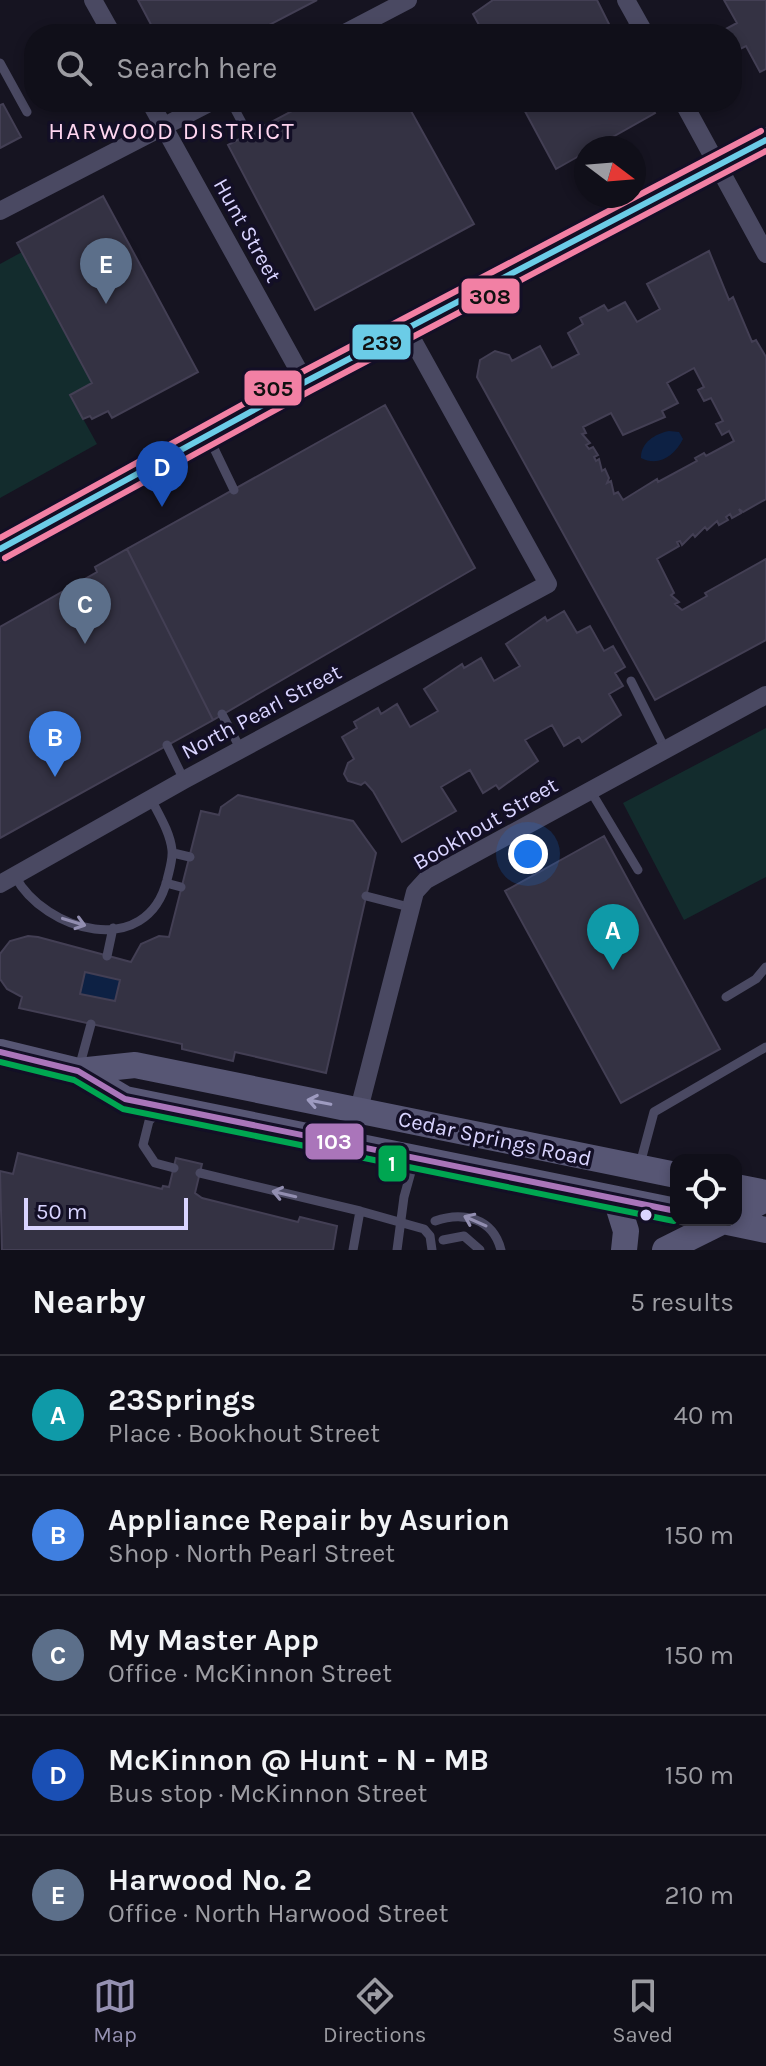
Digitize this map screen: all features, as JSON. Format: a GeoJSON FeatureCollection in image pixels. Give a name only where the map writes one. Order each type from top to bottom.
{"type":"FeatureCollection","features":[{"type":"Feature","properties":{"kind":"main road"},"geometry":{"type":"LineString","coordinates":[[0,549],[406,328],[766,140]]}},
{"type":"Feature","properties":{"kind":"main road","name":"Cedar Springs Road"},"geometry":{"type":"LineString","coordinates":[[0,1052],[78,1071],[125,1099],[670,1210]]}},
{"type":"Feature","properties":{"kind":"main road","name":"Cedar Springs Road"},"geometry":{"type":"LineString","coordinates":[[78,1071],[135,1065],[670,1174]]}},
{"type":"Feature","properties":{"kind":"main road"},"geometry":{"type":"LineString","coordinates":[[415,1158],[423,1123]]}},
{"type":"Feature","properties":{"kind":"main road"},"geometry":{"type":"LineString","coordinates":[[742,1189],[766,1196]]}},
{"type":"Feature","properties":{"kind":"main road"},"geometry":{"type":"LineString","coordinates":[[742,1210],[766,1196]]}},
{"type":"Feature","properties":{"kind":"main road"},"geometry":{"type":"LineString","coordinates":[[616,1199],[626,1231],[624,1250]]}},
{"type":"Feature","properties":{"kind":"main road"},"geometry":{"type":"LineString","coordinates":[[742,1223],[766,1230]]}},
{"type":"Feature","properties":{"kind":"main road"},"geometry":{"type":"LineString","coordinates":[[665,1250],[712,1226]]}},
{"type":"Feature","properties":{"kind":"street"},"geometry":{"type":"LineString","coordinates":[[93,0],[106,24]]}},
{"type":"Feature","properties":{"kind":"street"},"geometry":{"type":"LineString","coordinates":[[362,24],[408,0]]}},
{"type":"Feature","properties":{"kind":"street"},"geometry":{"type":"LineString","coordinates":[[626,0],[640,24]]}},
{"type":"Feature","properties":{"kind":"street","name":"Hunt Street"},"geometry":{"type":"LineString","coordinates":[[156,112],[305,382]]}},
{"type":"Feature","properties":{"kind":"street"},"geometry":{"type":"LineString","coordinates":[[0,211],[192,112]]}},
{"type":"Feature","properties":{"kind":"street"},"geometry":{"type":"LineString","coordinates":[[689,112],[766,254]]}},
{"type":"Feature","properties":{"kind":"street","name":"North Pearl Street"},"geometry":{"type":"LineString","coordinates":[[8,880],[184,780],[548,584],[406,328]]}},
{"type":"Feature","properties":{"kind":"street","name":"Bookhout Street"},"geometry":{"type":"LineString","coordinates":[[350,1144],[409,907],[415,892],[426,880],[766,695]]}},
{"type":"Feature","properties":{"kind":"lane"},"geometry":{"type":"LineString","coordinates":[[0,63],[24,107]]}},
{"type":"Feature","properties":{"kind":"lane"},"geometry":{"type":"LineString","coordinates":[[236,112],[248,134]]}},
{"type":"Feature","properties":{"kind":"lane"},"geometry":{"type":"LineString","coordinates":[[208,435],[234,490]]}},
{"type":"Feature","properties":{"kind":"lane"},"geometry":{"type":"LineString","coordinates":[[631,681],[665,749]]}},
{"type":"Feature","properties":{"kind":"lane"},"geometry":{"type":"LineString","coordinates":[[222,714],[241,750]]}},
{"type":"Feature","properties":{"kind":"lane"},"geometry":{"type":"LineString","coordinates":[[167,745],[184,780]]}},
{"type":"Feature","properties":{"kind":"lane"},"geometry":{"type":"LineString","coordinates":[[590,790],[638,870]]}},
{"type":"Feature","properties":{"kind":"lane"},"geometry":{"type":"LineString","coordinates":[[8,880],[44,910],[68,923],[132,927],[149,917],[160,901],[173,853],[170,837],[151,799]]}},
{"type":"Feature","properties":{"kind":"lane"},"geometry":{"type":"LineString","coordinates":[[173,853],[190,857]]}},
{"type":"Feature","properties":{"kind":"lane"},"geometry":{"type":"LineString","coordinates":[[166,883],[181,887]]}},
{"type":"Feature","properties":{"kind":"lane"},"geometry":{"type":"LineString","coordinates":[[366,896],[409,907]]}},
{"type":"Feature","properties":{"kind":"lane"},"geometry":{"type":"LineString","coordinates":[[107,956],[113,928]]}},
{"type":"Feature","properties":{"kind":"lane"},"geometry":{"type":"LineString","coordinates":[[726,997],[756,979],[766,967]]}},
{"type":"Feature","properties":{"kind":"lane"},"geometry":{"type":"LineString","coordinates":[[78,1071],[91,1024]]}},
{"type":"Feature","properties":{"kind":"lane"},"geometry":{"type":"LineString","coordinates":[[640,1168],[654,1112],[766,1047]]}},
{"type":"Feature","properties":{"kind":"lane"},"geometry":{"type":"LineString","coordinates":[[165,1107],[149,1121],[143,1145],[155,1163],[174,1168]]}},
{"type":"Feature","properties":{"kind":"lane"},"geometry":{"type":"LineString","coordinates":[[397,1250],[399,1220],[415,1158]]}},
{"type":"Feature","properties":{"kind":"lane"},"geometry":{"type":"LineString","coordinates":[[200,1173],[399,1220],[424,1229],[430,1236],[432,1250]]}},
{"type":"Feature","properties":{"kind":"lane"},"geometry":{"type":"LineString","coordinates":[[353,1250],[360,1211]]}},
{"type":"Feature","properties":{"kind":"lane"},"geometry":{"type":"LineString","coordinates":[[435,1221],[450,1216],[479,1220],[491,1229],[501,1250]]}},
{"type":"Feature","properties":{"kind":"lane"},"geometry":{"type":"LineString","coordinates":[[443,1240],[464,1236],[480,1250]]}},
{"type":"Feature","properties":{"kind":"green space"},"geometry":{"type":"Polygon","coordinates":[[[22,252],[92,383],[70,395],[97,444],[0,498],[0,264],[22,252]]]}},
{"type":"Feature","properties":{"kind":"green space"},"geometry":{"type":"Polygon","coordinates":[[[766,728],[766,877],[684,920],[623,803],[766,728]]]}},
{"type":"Feature","properties":{"kind":"water"},"geometry":{"type":"Polygon","coordinates":[[[669,431],[679,432],[683,439],[675,450],[660,460],[641,458],[643,447],[650,440],[669,431]]]}},
{"type":"Feature","properties":{"kind":"water"},"geometry":{"type":"Polygon","coordinates":[[[85,972],[120,980],[115,1001],[80,994],[85,972]]]}},
{"type":"Feature","properties":{"kind":"building"},"geometry":{"type":"Polygon","coordinates":[[[138,0],[317,0],[271,24],[151,24],[138,0]]]}},
{"type":"Feature","properties":{"kind":"building"},"geometry":{"type":"Polygon","coordinates":[[[493,0],[597,0],[609,24],[478,24],[473,14],[493,0]]]}},
{"type":"Feature","properties":{"kind":"building"},"geometry":{"type":"Polygon","coordinates":[[[724,0],[766,0],[766,69],[760,72],[746,46],[742,48],[742,24],[737,23],[724,0]]]}},
{"type":"Feature","properties":{"kind":"building"},"geometry":{"type":"Polygon","coordinates":[[[3,104],[21,137],[0,148],[0,105],[3,104]]]}},
{"type":"Feature","properties":{"kind":"building"},"geometry":{"type":"Polygon","coordinates":[[[290,112],[412,112],[474,224],[315,310],[228,145],[290,112]]]}},
{"type":"Feature","properties":{"kind":"building"},"geometry":{"type":"Polygon","coordinates":[[[525,112],[654,112],[614,136],[574,136],[574,159],[556,169],[525,112]]]}},
{"type":"Feature","properties":{"kind":"building"},"geometry":{"type":"Polygon","coordinates":[[[103,196],[198,372],[112,418],[108,411],[92,419],[90,416],[83,419],[70,395],[92,383],[17,243],[103,196]]]}},
{"type":"Feature","properties":{"kind":"building"},"geometry":{"type":"Polygon","coordinates":[[[709,251],[729,300],[733,297],[752,342],[756,340],[766,357],[766,499],[743,512],[739,509],[741,513],[732,518],[730,514],[726,517],[728,520],[719,525],[717,521],[707,530],[705,527],[682,545],[680,541],[677,542],[679,546],[657,559],[674,593],[671,595],[679,602],[675,604],[682,610],[707,596],[705,593],[766,559],[766,640],[655,700],[477,377],[480,360],[495,351],[509,355],[512,361],[540,346],[552,368],[579,354],[568,333],[583,324],[580,318],[604,305],[608,311],[625,302],[637,322],[660,309],[647,284],[709,251]],[[694,368],[667,383],[678,403],[662,411],[665,417],[623,435],[611,413],[583,427],[586,433],[582,434],[590,443],[586,445],[589,449],[593,447],[598,455],[594,457],[596,461],[599,459],[602,471],[605,469],[609,478],[607,483],[611,481],[614,494],[618,492],[623,500],[657,479],[658,482],[697,461],[695,458],[704,453],[706,456],[734,441],[729,431],[722,435],[716,424],[723,421],[711,398],[704,401],[698,390],[704,387],[694,368]]]}},
{"type":"Feature","properties":{"kind":"building"},"geometry":{"type":"Polygon","coordinates":[[[385,405],[475,568],[213,720],[127,549],[385,405]]]}},
{"type":"Feature","properties":{"kind":"building"},"geometry":{"type":"Polygon","coordinates":[[[127,549],[213,720],[0,838],[0,627],[97,572],[95,567],[127,549]]]}},
{"type":"Feature","properties":{"kind":"building"},"geometry":{"type":"Polygon","coordinates":[[[564,611],[577,633],[590,626],[604,651],[613,646],[625,667],[615,673],[623,686],[609,694],[621,715],[582,742],[579,737],[564,746],[552,725],[525,740],[538,761],[499,789],[496,785],[483,793],[470,770],[441,787],[456,811],[402,842],[373,791],[365,782],[361,785],[348,781],[344,774],[348,763],[354,759],[342,737],[357,728],[354,722],[378,708],[381,714],[397,704],[410,727],[438,711],[424,689],[462,664],[464,668],[481,658],[494,681],[520,666],[506,644],[545,617],[547,621],[564,611]]]}},
{"type":"Feature","properties":{"kind":"building"},"geometry":{"type":"Polygon","coordinates":[[[238,795],[353,821],[376,853],[326,1073],[235,1052],[233,1061],[182,1049],[182,1044],[19,1008],[22,997],[7,989],[0,979],[0,954],[10,941],[28,936],[131,962],[141,944],[159,936],[169,937],[201,811],[219,815],[221,807],[238,795]],[[85,972],[80,994],[115,1001],[120,980],[85,972]]]}},
{"type":"Feature","properties":{"kind":"building"},"geometry":{"type":"Polygon","coordinates":[[[604,836],[720,1049],[621,1103],[505,891],[604,836]]]}},
{"type":"Feature","properties":{"kind":"building"},"geometry":{"type":"Polygon","coordinates":[[[18,1153],[162,1189],[163,1186],[169,1187],[176,1158],[202,1164],[195,1193],[202,1198],[298,1222],[300,1217],[337,1226],[333,1250],[2,1250],[0,1171],[13,1174],[18,1153]]]}},
{"type":"Feature","properties":{"kind":"transit line","name":"305"},"geometry":{"type":"LineString","coordinates":[[0,538],[300,373],[761,131]]}},
{"type":"Feature","properties":{"kind":"transit line","name":"239"},"geometry":{"type":"LineString","coordinates":[[0,549],[305,382],[766,140]]}},
{"type":"Feature","properties":{"kind":"transit line","name":"308"},"geometry":{"type":"LineString","coordinates":[[5,558],[310,391],[766,151]]}},
{"type":"Feature","properties":{"kind":"transit line","name":"103"},"geometry":{"type":"LineString","coordinates":[[0,1052],[78,1071],[125,1099],[670,1210]]}},
{"type":"Feature","properties":{"kind":"transit line","name":"1"},"geometry":{"type":"LineString","coordinates":[[0,1062],[74,1080],[123,1109],[670,1220]]}},
{"type":"Feature","properties":{"kind":"place","name":"Harwood No. 2"},"geometry":{"type":"Point","coordinates":[106,304]}},
{"type":"Feature","properties":{"kind":"place","name":"McKinnon @ Hunt - N - MB"},"geometry":{"type":"Point","coordinates":[162,507]}},
{"type":"Feature","properties":{"kind":"place","name":"My Master App"},"geometry":{"type":"Point","coordinates":[85,644]}},
{"type":"Feature","properties":{"kind":"place","name":"Appliance Repair by Asurion"},"geometry":{"type":"Point","coordinates":[55,777]}},
{"type":"Feature","properties":{"kind":"place","name":"23Springs"},"geometry":{"type":"Point","coordinates":[613,970]}},
{"type":"Feature","properties":{"kind":"district","name":"HARWOOD DISTRICT"},"geometry":{"type":"Point","coordinates":[172,131]}}]}
